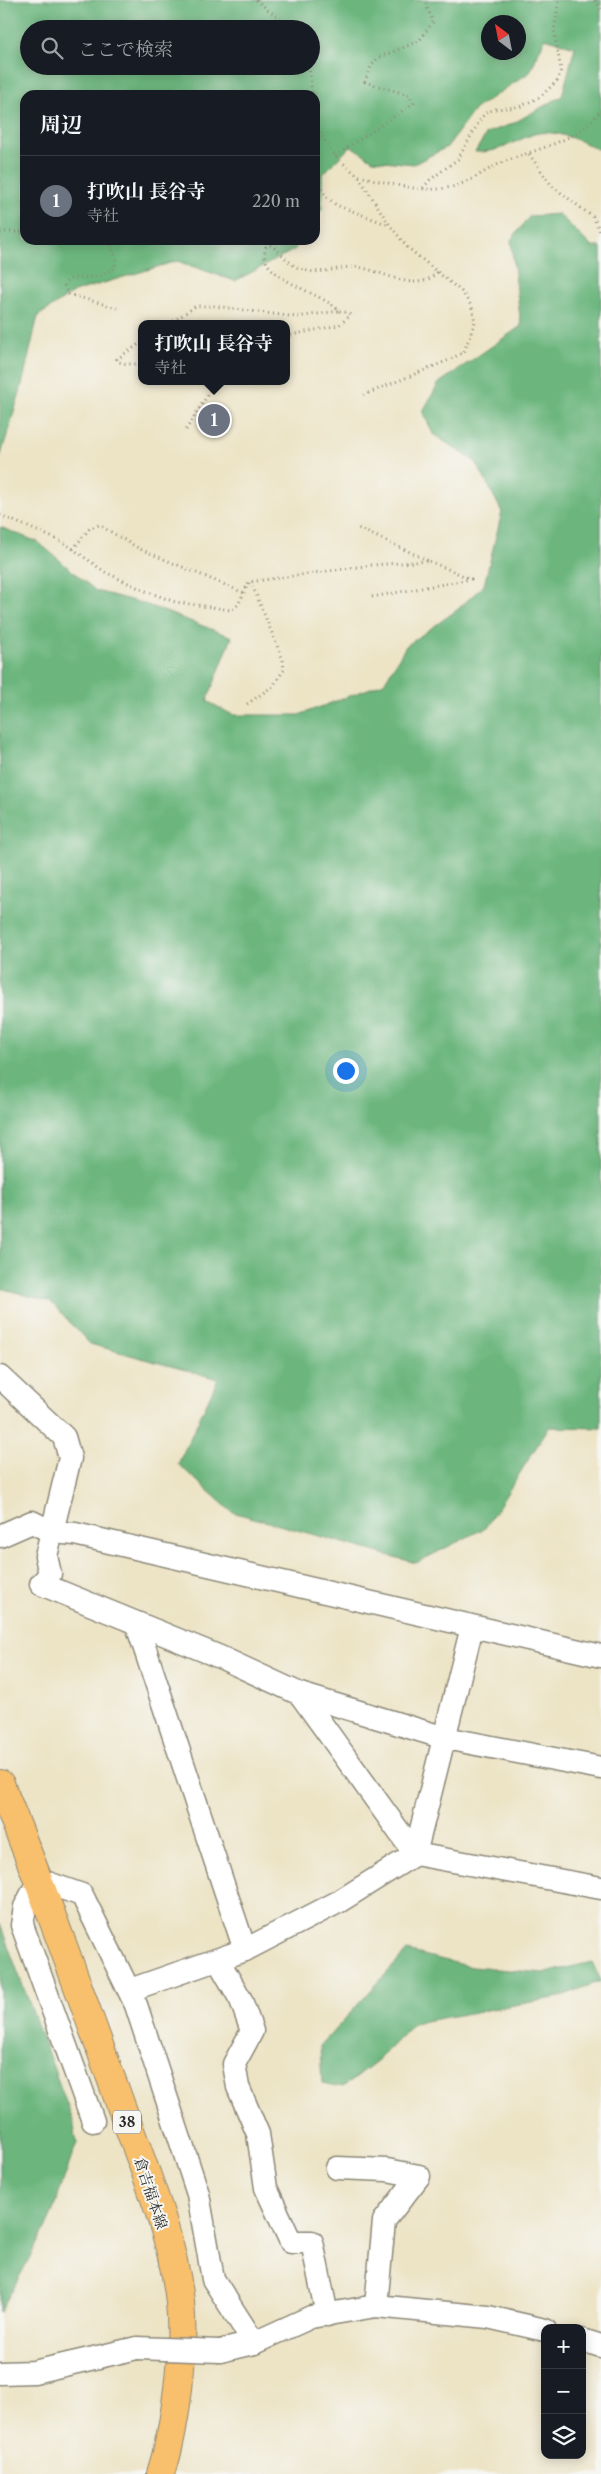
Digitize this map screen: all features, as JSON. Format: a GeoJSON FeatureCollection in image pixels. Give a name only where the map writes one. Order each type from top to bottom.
{"type":"FeatureCollection","features":[{"type":"Feature","properties":{"kind":"main road","name":"倉吉福本線"},"geometry":{"type":"LineString","coordinates":[[0,1784],[39,1880],[154,2199],[170,2253],[180,2302],[181,2364],[162,2474]]}},
{"type":"Feature","properties":{"kind":"street"},"geometry":{"type":"LineString","coordinates":[[0,1377],[64,1437],[70,1458],[46,1556],[50,1574],[41,1584],[137,1625],[220,1657],[300,1694],[445,1738],[601,1768]]}},
{"type":"Feature","properties":{"kind":"street"},"geometry":{"type":"LineString","coordinates":[[0,1518],[32,1522],[52,1532],[74,1534],[601,1656]]}},
{"type":"Feature","properties":{"kind":"street"},"geometry":{"type":"LineString","coordinates":[[0,1536],[32,1522]]}},
{"type":"Feature","properties":{"kind":"street"},"geometry":{"type":"LineString","coordinates":[[137,1625],[245,1950]]}},
{"type":"Feature","properties":{"kind":"street"},"geometry":{"type":"LineString","coordinates":[[415,1854],[472,1627]]}},
{"type":"Feature","properties":{"kind":"street"},"geometry":{"type":"LineString","coordinates":[[300,1694],[415,1854]]}},
{"type":"Feature","properties":{"kind":"street"},"geometry":{"type":"LineString","coordinates":[[130,1990],[245,1950],[340,1901],[415,1854],[601,1886]]}},
{"type":"Feature","properties":{"kind":"street"},"geometry":{"type":"LineString","coordinates":[[93,2121],[22,1925],[25,1907],[39,1880],[82,1895],[130,1990],[198,2194],[213,2279],[254,2343]]}},
{"type":"Feature","properties":{"kind":"street"},"geometry":{"type":"LineString","coordinates":[[218,1960],[241,2000],[252,2031],[234,2064],[238,2087],[258,2134],[266,2188],[291,2242],[312,2242],[327,2315]]}},
{"type":"Feature","properties":{"kind":"street"},"geometry":{"type":"LineString","coordinates":[[337,2168],[387,2170],[419,2176],[384,2221],[376,2306]]}},
{"type":"Feature","properties":{"kind":"street"},"geometry":{"type":"LineString","coordinates":[[0,2373],[34,2372],[137,2348],[220,2351],[254,2343],[311,2317],[376,2306],[488,2317],[541,2329]]}},
{"type":"Feature","properties":{"kind":"street"},"geometry":{"type":"LineString","coordinates":[[586,2341],[601,2346]]}},
{"type":"Feature","properties":{"kind":"path"},"geometry":{"type":"LineString","coordinates":[[256,0],[281,20]]}},
{"type":"Feature","properties":{"kind":"path"},"geometry":{"type":"LineString","coordinates":[[335,156],[414,102],[409,95],[365,82],[371,66],[378,58],[419,41],[433,22],[424,0]]}},
{"type":"Feature","properties":{"kind":"path"},"geometry":{"type":"LineString","coordinates":[[423,189],[430,180],[458,159],[481,118],[487,112],[495,109],[519,108],[540,97],[557,81],[561,70],[554,31],[559,0]]}},
{"type":"Feature","properties":{"kind":"path"},"geometry":{"type":"LineString","coordinates":[[595,0],[601,9]]}},
{"type":"Feature","properties":{"kind":"path"},"geometry":{"type":"LineString","coordinates":[[310,75],[311,90]]}},
{"type":"Feature","properties":{"kind":"path"},"geometry":{"type":"LineString","coordinates":[[358,176],[423,189],[445,189],[467,183],[501,163],[529,154],[578,133],[594,120],[601,110]]}},
{"type":"Feature","properties":{"kind":"path"},"geometry":{"type":"LineString","coordinates":[[320,135],[335,156],[358,176],[407,247],[462,292],[472,307],[475,322],[464,352],[364,395]]}},
{"type":"Feature","properties":{"kind":"path"},"geometry":{"type":"LineString","coordinates":[[529,154],[552,186],[594,217],[601,233]]}},
{"type":"Feature","properties":{"kind":"path"},"geometry":{"type":"LineString","coordinates":[[320,188],[336,205],[390,225]]}},
{"type":"Feature","properties":{"kind":"path"},"geometry":{"type":"LineString","coordinates":[[0,232],[20,232]]}},
{"type":"Feature","properties":{"kind":"path"},"geometry":{"type":"LineString","coordinates":[[111,245],[116,261],[115,268],[99,276],[69,279],[64,288],[68,294],[117,308]]}},
{"type":"Feature","properties":{"kind":"path"},"geometry":{"type":"LineString","coordinates":[[290,335],[339,325],[350,316],[320,297],[273,272],[265,261],[264,252],[266,247],[270,245],[291,264],[303,270],[314,272],[354,267],[372,270],[404,282],[420,282],[432,278],[437,272]]}},
{"type":"Feature","properties":{"kind":"path"},"geometry":{"type":"LineString","coordinates":[[175,320],[196,306],[214,306],[296,317],[339,310]]}},
{"type":"Feature","properties":{"kind":"path"},"geometry":{"type":"LineString","coordinates":[[138,345],[117,359],[118,362],[138,364]]}},
{"type":"Feature","properties":{"kind":"path"},"geometry":{"type":"LineString","coordinates":[[186,430],[214,385]]}},
{"type":"Feature","properties":{"kind":"path"},"geometry":{"type":"LineString","coordinates":[[0,515],[44,532],[73,549],[105,572],[174,602],[232,610],[238,606],[251,582],[372,565],[429,561]]}},
{"type":"Feature","properties":{"kind":"path"},"geometry":{"type":"LineString","coordinates":[[73,549],[90,528],[100,524],[140,549],[244,593]]}},
{"type":"Feature","properties":{"kind":"path"},"geometry":{"type":"LineString","coordinates":[[358,528],[471,579],[372,597]]}},
{"type":"Feature","properties":{"kind":"path"},"geometry":{"type":"LineString","coordinates":[[247,704],[274,686],[284,670],[283,660],[251,582]]}},
{"type":"Feature","properties":{"kind":"green space"},"geometry":{"type":"Polygon","coordinates":[[[0,0],[601,0],[601,151],[560,134],[542,133],[534,134],[492,151],[475,152],[487,133],[512,124],[562,96],[575,47],[545,38],[530,72],[475,109],[447,147],[414,164],[373,160],[351,146],[322,175],[322,209],[320,212],[320,90],[20,90],[20,245],[298,245],[294,250],[235,281],[177,261],[74,292],[38,316],[21,389],[0,458],[0,0]]]}},
{"type":"Feature","properties":{"kind":"green space"},"geometry":{"type":"Polygon","coordinates":[[[559,214],[592,247],[601,247],[601,1428],[549,1427],[485,1528],[416,1563],[232,1512],[178,1464],[218,1379],[90,1344],[51,1302],[0,1288],[0,527],[38,542],[96,591],[142,603],[232,637],[207,701],[233,715],[299,715],[384,683],[406,646],[457,610],[484,585],[502,512],[476,462],[433,434],[423,411],[439,383],[521,326],[511,240],[530,216],[559,214]]]}},
{"type":"Feature","properties":{"kind":"green space"},"geometry":{"type":"Polygon","coordinates":[[[0,1924],[73,2121],[77,2142],[49,2221],[0,2313],[0,1924]]]}},
{"type":"Feature","properties":{"kind":"green space"},"geometry":{"type":"Polygon","coordinates":[[[407,1951],[472,1967],[545,1973],[592,1962],[601,1981],[559,1997],[414,2023],[378,2060],[343,2087],[322,2083],[320,2046],[407,1951]]]}},
{"type":"Feature","properties":{"kind":"place","name":"打吹山 長谷寺"},"geometry":{"type":"Point","coordinates":[214,420]}}]}
